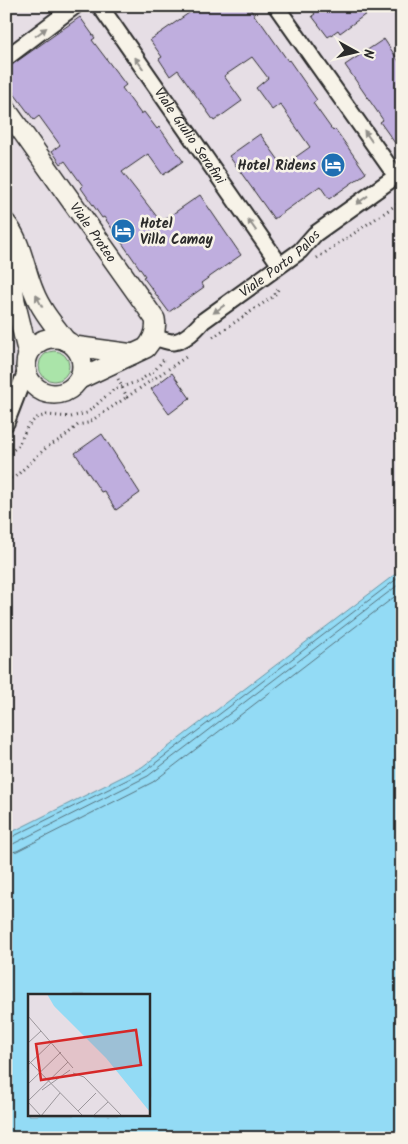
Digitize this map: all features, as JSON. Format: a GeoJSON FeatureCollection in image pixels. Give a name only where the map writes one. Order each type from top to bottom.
{"type":"FeatureCollection","features":[{"type":"Feature","properties":{"kind":"street"},"geometry":{"type":"LineString","coordinates":[[6,58],[75,6]]}},
{"type":"Feature","properties":{"kind":"street","name":"Viale Giulio Serafini"},"geometry":{"type":"LineString","coordinates":[[100,6],[280,265]]}},
{"type":"Feature","properties":{"kind":"street"},"geometry":{"type":"LineString","coordinates":[[276,6],[399,174]]}},
{"type":"Feature","properties":{"kind":"street","name":"Viale Proteo"},"geometry":{"type":"LineString","coordinates":[[6,109],[155,319],[156,326],[153,337]]}},
{"type":"Feature","properties":{"kind":"street","name":"Viale Porto Palos"},"geometry":{"type":"LineString","coordinates":[[153,337],[174,342],[194,331],[203,321],[300,251],[315,234],[399,174]]}},
{"type":"Feature","properties":{"kind":"street"},"geometry":{"type":"LineString","coordinates":[[6,223],[14,232],[34,292],[46,315],[79,353],[82,361],[80,379]]}},
{"type":"Feature","properties":{"kind":"street"},"geometry":{"type":"LineString","coordinates":[[6,231],[29,380],[34,387],[50,395],[59,395],[67,392],[80,379],[146,348],[151,343],[153,337]]}},
{"type":"Feature","properties":{"kind":"street"},"geometry":{"type":"LineString","coordinates":[[6,423],[27,363],[40,341],[58,338],[70,343],[133,354]]}},
{"type":"Feature","properties":{"kind":"path"},"geometry":{"type":"LineString","coordinates":[[6,479],[15,476],[47,447],[78,425],[88,423],[127,398],[191,352]]}},
{"type":"Feature","properties":{"kind":"path"},"geometry":{"type":"LineString","coordinates":[[6,456],[19,445],[27,426],[36,418],[46,415],[71,417],[87,413],[113,390],[139,381],[155,370],[167,356]]}},
{"type":"Feature","properties":{"kind":"path"},"geometry":{"type":"LineString","coordinates":[[111,365],[127,398]]}},
{"type":"Feature","properties":{"kind":"green space"},"geometry":{"type":"Polygon","coordinates":[[[54,351],[60,352],[68,360],[68,372],[60,380],[54,381],[48,380],[40,372],[39,366],[40,360],[48,352],[54,351]]]}},
{"type":"Feature","properties":{"kind":"water"},"geometry":{"type":"Polygon","coordinates":[[[402,569],[402,1138],[6,1138],[6,835],[142,767],[402,569]]]}},
{"type":"Feature","properties":{"kind":"building"},"geometry":{"type":"Polygon","coordinates":[[[199,6],[248,6],[317,100],[313,103],[333,131],[335,129],[366,173],[329,199],[320,186],[274,219],[229,156],[260,134],[283,166],[310,147],[280,104],[272,110],[256,88],[268,78],[252,57],[224,76],[242,101],[214,121],[178,70],[170,76],[159,59],[162,57],[150,40],[199,6]]]}},
{"type":"Feature","properties":{"kind":"building"},"geometry":{"type":"Polygon","coordinates":[[[309,6],[377,6],[340,33],[338,30],[328,37],[312,16],[315,14],[309,6]]]}},
{"type":"Feature","properties":{"kind":"building"},"geometry":{"type":"Polygon","coordinates":[[[80,17],[95,38],[92,40],[126,85],[122,88],[141,114],[144,112],[157,129],[159,127],[183,161],[163,175],[148,154],[122,172],[161,222],[200,195],[241,255],[201,283],[204,287],[169,312],[143,277],[145,276],[104,217],[102,218],[81,188],[83,186],[65,161],[61,164],[52,151],[60,145],[39,116],[34,120],[6,83],[6,69],[80,17]]]}},
{"type":"Feature","properties":{"kind":"building"},"geometry":{"type":"Polygon","coordinates":[[[384,39],[402,66],[402,153],[380,122],[383,120],[345,65],[384,39]]]}},
{"type":"Feature","properties":{"kind":"building"},"geometry":{"type":"Polygon","coordinates":[[[172,373],[190,398],[169,414],[151,389],[172,373]]]}},
{"type":"Feature","properties":{"kind":"building"},"geometry":{"type":"Polygon","coordinates":[[[102,434],[140,493],[116,510],[104,491],[101,492],[75,453],[102,434]]]}},
{"type":"Feature","properties":{"kind":"place","name":"Hotel Ridens"},"geometry":{"type":"Point","coordinates":[333,165]}},
{"type":"Feature","properties":{"kind":"place","name":"Hotel Villa Camay"},"geometry":{"type":"Point","coordinates":[123,231]}}]}
